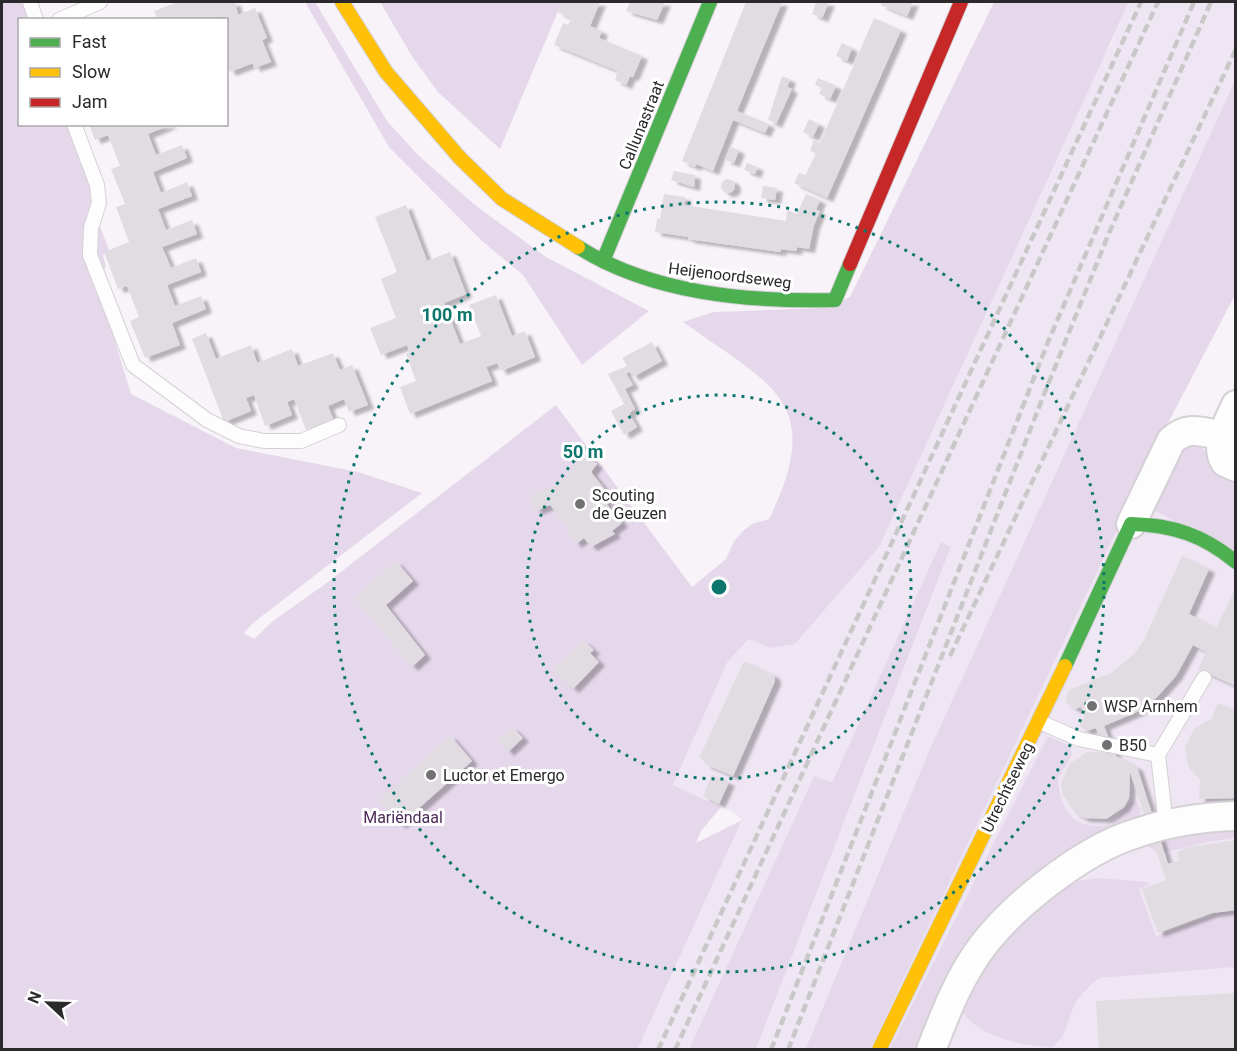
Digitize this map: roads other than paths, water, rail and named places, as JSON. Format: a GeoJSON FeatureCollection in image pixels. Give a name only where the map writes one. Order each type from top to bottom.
{"type":"FeatureCollection","features":[{"type":"Feature","properties":{"kind":"street","name":"Heijenoordseweg"},"geometry":{"type":"LineString","coordinates":[[342,2],[386,72],[460,158],[502,198],[603,261],[669,287],[791,301],[835,300],[961,2]]}},
{"type":"Feature","properties":{"kind":"street","name":"Callunastraat"},"geometry":{"type":"LineString","coordinates":[[603,261],[710,2]]}},
{"type":"Feature","properties":{"kind":"street"},"geometry":{"type":"LineString","coordinates":[[1232,465],[1222,456],[1223,436],[1236,405]]}},
{"type":"Feature","properties":{"kind":"street","name":"Utrechtseweg"},"geometry":{"type":"LineString","coordinates":[[879,1050],[1040,722],[1167,448],[1179,433],[1188,430],[1223,436]]}},
{"type":"Feature","properties":{"kind":"street"},"geometry":{"type":"LineString","coordinates":[[1131,524],[1162,524],[1185,529],[1203,536],[1236,562]]}},
{"type":"Feature","properties":{"kind":"street"},"geometry":{"type":"LineString","coordinates":[[931,1050],[951,1000],[972,961],[1022,903],[1086,857],[1135,833],[1208,817],[1236,816]]}},
{"type":"Feature","properties":{"kind":"lane"},"geometry":{"type":"LineString","coordinates":[[30,2],[35,18]]}},
{"type":"Feature","properties":{"kind":"lane"},"geometry":{"type":"LineString","coordinates":[[64,18],[100,2]]}},
{"type":"Feature","properties":{"kind":"lane"},"geometry":{"type":"LineString","coordinates":[[75,126],[97,185],[99,203],[91,228],[90,255],[133,365],[207,420],[240,435],[264,441],[301,441],[339,425]]}},
{"type":"Feature","properties":{"kind":"lane"},"geometry":{"type":"LineString","coordinates":[[1166,825],[1158,755],[1204,678]]}},
{"type":"Feature","properties":{"kind":"lane"},"geometry":{"type":"LineString","coordinates":[[1040,722],[1079,739],[1158,755]]}},
{"type":"Feature","properties":{"kind":"railway"},"geometry":{"type":"LineString","coordinates":[[658,1050],[1141,2]]}},
{"type":"Feature","properties":{"kind":"railway"},"geometry":{"type":"LineString","coordinates":[[675,1050],[1158,2]]}},
{"type":"Feature","properties":{"kind":"railway"},"geometry":{"type":"LineString","coordinates":[[771,1050],[1048,342],[1194,2]]}},
{"type":"Feature","properties":{"kind":"railway"},"geometry":{"type":"LineString","coordinates":[[788,1050],[1109,233],[1211,2]]}},
{"type":"Feature","properties":{"kind":"railway"},"geometry":{"type":"LineString","coordinates":[[950,656],[1236,49]]}},
{"type":"Feature","properties":{"kind":"place","name":"Scouting de Geuzen"},"geometry":{"type":"Point","coordinates":[580,504]}},
{"type":"Feature","properties":{"kind":"place","name":"WSP Arnhem"},"geometry":{"type":"Point","coordinates":[1092,706]}},
{"type":"Feature","properties":{"kind":"place","name":"B50"},"geometry":{"type":"Point","coordinates":[1107,745]}},
{"type":"Feature","properties":{"kind":"place","name":"Luctor et Emergo"},"geometry":{"type":"Point","coordinates":[431,775]}},
{"type":"Feature","properties":{"kind":"park label","name":"Mariëndaal"},"geometry":{"type":"Point","coordinates":[403,817]}}]}
